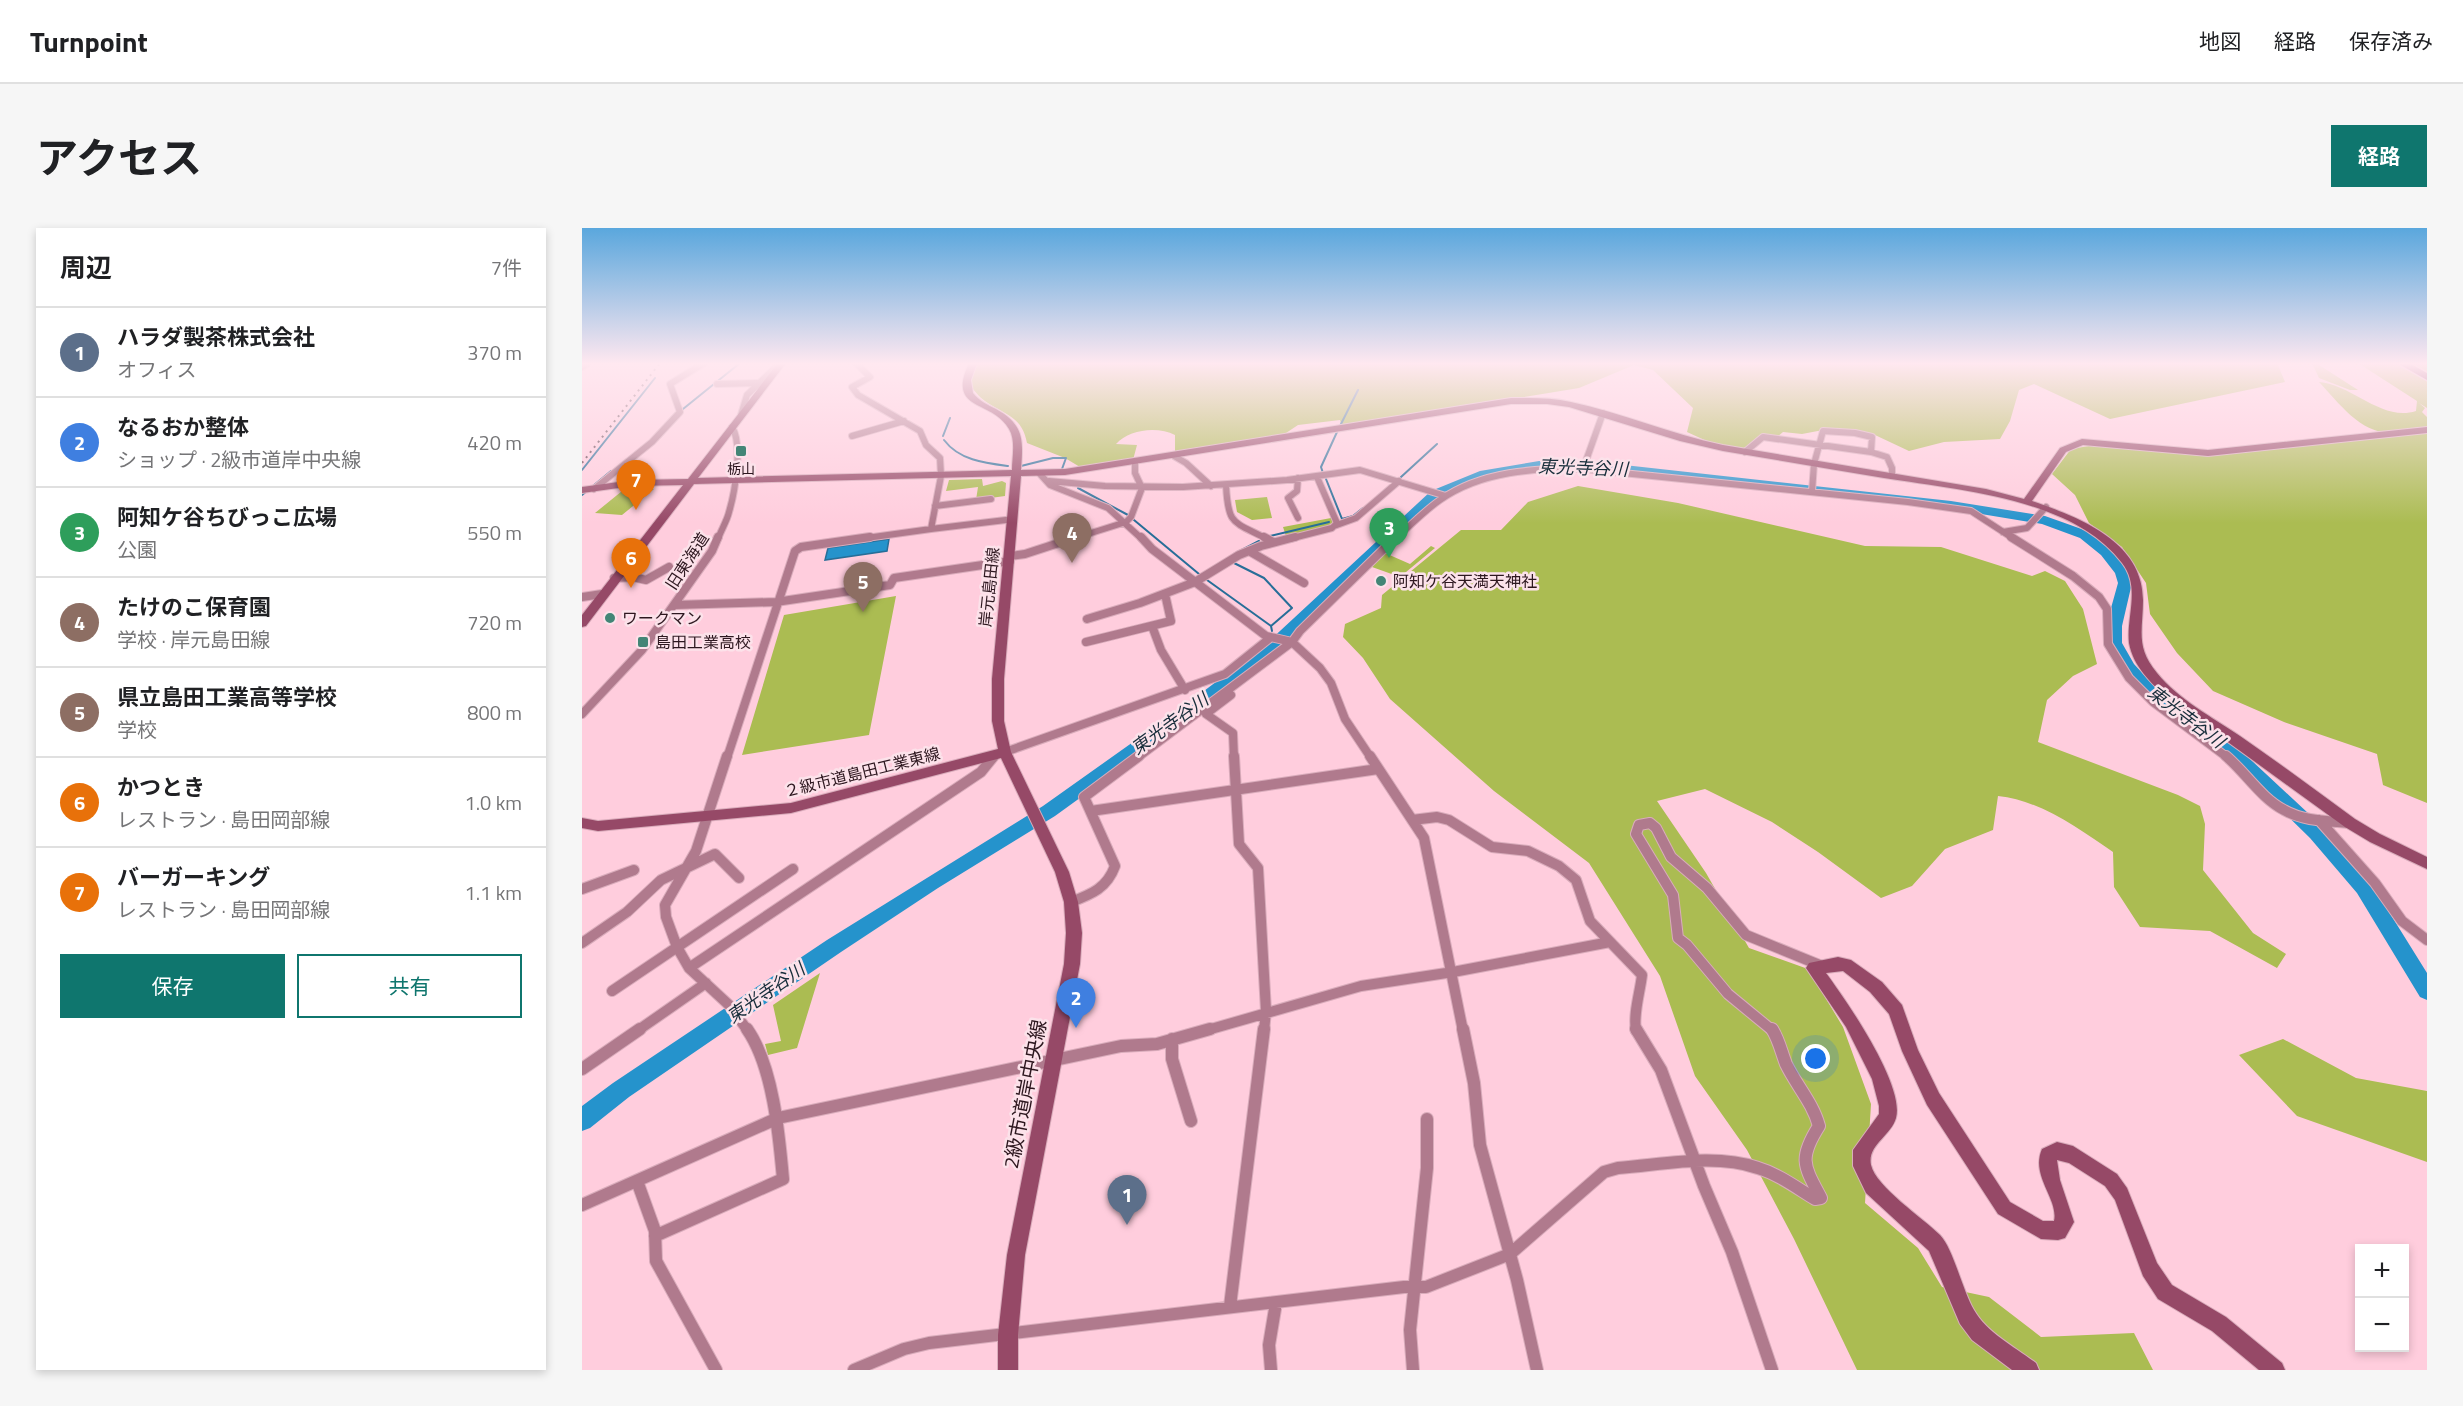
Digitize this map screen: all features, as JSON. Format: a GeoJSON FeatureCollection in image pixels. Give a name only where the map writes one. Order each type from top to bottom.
{"type":"FeatureCollection","features":[{"type":"Feature","properties":{"kind":"street"},"geometry":{"type":"LineString","coordinates":[[588,490],[652,442],[676,416]]}},
{"type":"Feature","properties":{"kind":"street"},"geometry":{"type":"LineString","coordinates":[[582,623],[740,416]]}},
{"type":"Feature","properties":{"kind":"street"},"geometry":{"type":"LineString","coordinates":[[896,416],[920,431],[926,445],[940,458],[941,476],[931,529]]}},
{"type":"Feature","properties":{"kind":"street","name":"岸元島田線"},"geometry":{"type":"LineString","coordinates":[[1002,416],[1017,432],[1014,519],[998,679],[1000,753],[1042,831]]}},
{"type":"Feature","properties":{"kind":"street"},"geometry":{"type":"LineString","coordinates":[[1043,478],[1417,416]]}},
{"type":"Feature","properties":{"kind":"street"},"geometry":{"type":"LineString","coordinates":[[1584,465],[1602,416]]}},
{"type":"Feature","properties":{"kind":"street"},"geometry":{"type":"LineString","coordinates":[[1613,416],[1683,439],[1745,452],[1986,492],[2027,501],[2041,512],[2074,520],[2104,539],[2132,571],[2137,584],[2138,600],[2134,644],[2151,675],[2194,713],[2350,823],[2390,846],[2427,863]]}},
{"type":"Feature","properties":{"kind":"street"},"geometry":{"type":"LineString","coordinates":[[852,436],[904,420]]}},
{"type":"Feature","properties":{"kind":"street","name":"旧東海道"},"geometry":{"type":"LineString","coordinates":[[582,714],[642,650],[712,551],[729,514],[735,482],[736,435],[732,427]]}},
{"type":"Feature","properties":{"kind":"street"},"geometry":{"type":"LineString","coordinates":[[2027,501],[2063,450],[2082,442],[2208,453],[2427,430]]}},
{"type":"Feature","properties":{"kind":"street"},"geometry":{"type":"LineString","coordinates":[[1812,488],[1814,464],[1823,431],[1855,433],[1872,437],[1871,452]]}},
{"type":"Feature","properties":{"kind":"street"},"geometry":{"type":"LineString","coordinates":[[1745,452],[1763,437],[1871,452],[1887,457],[1892,468],[1892,477]]}},
{"type":"Feature","properties":{"kind":"street"},"geometry":{"type":"LineString","coordinates":[[1174,456],[1186,463],[1211,486]]}},
{"type":"Feature","properties":{"kind":"street"},"geometry":{"type":"LineString","coordinates":[[675,604],[776,602],[890,585],[894,578],[1025,554],[1126,522],[1131,517],[1142,488],[1135,474],[1135,462]]}},
{"type":"Feature","properties":{"kind":"street"},"geometry":{"type":"LineString","coordinates":[[1230,1306],[1266,1011],[1258,868],[1239,844],[1233,733],[1206,714],[1284,653],[1300,631],[1384,548],[1445,496],[1481,480],[1513,472],[1584,465],[1812,488],[1971,511],[2074,577],[2100,597],[2109,615],[2106,631],[2111,653],[2128,679],[2141,692],[2222,753],[2276,806],[2289,813],[2350,823]]}},
{"type":"Feature","properties":{"kind":"street"},"geometry":{"type":"LineString","coordinates":[[588,490],[633,483],[1015,475],[1142,488],[1226,485],[1317,477],[1360,470],[1435,491],[1445,496]]}},
{"type":"Feature","properties":{"kind":"street"},"geometry":{"type":"LineString","coordinates":[[1317,477],[1336,523],[1334,526]]}},
{"type":"Feature","properties":{"kind":"street"},"geometry":{"type":"LineString","coordinates":[[1043,478],[1060,490],[1100,503],[1126,522],[1152,549],[1195,582],[1270,638],[1289,644],[1320,668],[1331,683],[1345,719],[1424,838],[1474,1083],[1480,1145],[1510,1254],[1537,1370]]}},
{"type":"Feature","properties":{"kind":"street"},"geometry":{"type":"LineString","coordinates":[[1298,478],[1297,491],[1288,498],[1298,518]]}},
{"type":"Feature","properties":{"kind":"street"},"geometry":{"type":"LineString","coordinates":[[1087,619],[1195,582],[1249,551],[1356,518],[1399,481]]}},
{"type":"Feature","properties":{"kind":"street"},"geometry":{"type":"LineString","coordinates":[[1226,485],[1227,510],[1233,521],[1273,542]]}},
{"type":"Feature","properties":{"kind":"street"},"geometry":{"type":"LineString","coordinates":[[935,506],[991,499]]}},
{"type":"Feature","properties":{"kind":"street"},"geometry":{"type":"LineString","coordinates":[[2002,532],[2021,531],[2041,512]]}},
{"type":"Feature","properties":{"kind":"street"},"geometry":{"type":"LineString","coordinates":[[655,1236],[783,1179],[778,1118],[756,1041],[729,1005],[689,968],[677,947],[666,917],[665,906],[696,850],[776,602],[795,551],[801,547],[1014,519]]}},
{"type":"Feature","properties":{"kind":"street"},"geometry":{"type":"LineString","coordinates":[[1249,551],[1304,583]]}},
{"type":"Feature","properties":{"kind":"street"},"geometry":{"type":"LineString","coordinates":[[615,578],[646,580],[669,567]]}},
{"type":"Feature","properties":{"kind":"street"},"geometry":{"type":"LineString","coordinates":[[582,597],[602,594]]}},
{"type":"Feature","properties":{"kind":"street"},"geometry":{"type":"LineString","coordinates":[[1086,642],[1172,621],[1165,594]]}},
{"type":"Feature","properties":{"kind":"street"},"geometry":{"type":"LineString","coordinates":[[1152,626],[1161,650],[1185,690]]}},
{"type":"Feature","properties":{"kind":"street"},"geometry":{"type":"LineString","coordinates":[[689,968],[981,772],[1000,753],[1185,690],[1225,674],[1270,638]]}},
{"type":"Feature","properties":{"kind":"street"},"geometry":{"type":"LineString","coordinates":[[1071,902],[1096,893],[1106,886],[1115,866],[1084,797],[1289,644]]}},
{"type":"Feature","properties":{"kind":"street","name":"２級市道島田工業東線"},"geometry":{"type":"LineString","coordinates":[[582,823],[598,826],[791,808],[1000,753]]}},
{"type":"Feature","properties":{"kind":"street"},"geometry":{"type":"LineString","coordinates":[[1091,811],[1378,769]]}},
{"type":"Feature","properties":{"kind":"street"},"geometry":{"type":"LineString","coordinates":[[1413,820],[1437,817],[1449,820],[1492,847],[1528,851],[1559,866],[1576,880],[1590,921],[1642,975],[1639,1004],[1634,1019],[1637,1034],[1661,1070],[1695,1164],[1732,1252],[1772,1370]]}},
{"type":"Feature","properties":{"kind":"street"},"geometry":{"type":"LineString","coordinates":[[2317,819],[2375,883],[2402,921],[2427,940]]}},
{"type":"Feature","properties":{"kind":"street"},"geometry":{"type":"LineString","coordinates":[[854,1370],[904,1349],[929,1343],[1230,1306],[1426,1287],[1510,1254],[1604,1172],[1618,1168],[1723,1161],[1757,1167],[1782,1178],[1815,1199],[1821,1198],[1803,1163],[1805,1147],[1819,1126],[1816,1115],[1786,1064],[1779,1040],[1771,1028],[1728,994],[1687,945],[1678,938],[1673,895],[1642,847],[1636,834],[1640,825],[1650,823],[1656,828],[1671,857],[1707,888],[1746,935],[1821,966]]}},
{"type":"Feature","properties":{"kind":"street","name":"2級市道岸中央線"},"geometry":{"type":"LineString","coordinates":[[1008,1370],[1008,1335],[1016,1255],[1072,964],[1074,933],[1071,902],[1062,872],[1042,831]]}},
{"type":"Feature","properties":{"kind":"street"},"geometry":{"type":"LineString","coordinates":[[582,943],[627,912],[661,880],[715,854],[739,878]]}},
{"type":"Feature","properties":{"kind":"street"},"geometry":{"type":"LineString","coordinates":[[612,991],[793,869]]}},
{"type":"Feature","properties":{"kind":"street"},"geometry":{"type":"LineString","coordinates":[[582,889],[634,870]]}},
{"type":"Feature","properties":{"kind":"street"},"geometry":{"type":"LineString","coordinates":[[582,1205],[778,1118],[1121,1046],[1157,1044],[1266,1011],[1361,986],[1453,972],[1610,942]]}},
{"type":"Feature","properties":{"kind":"street"},"geometry":{"type":"LineString","coordinates":[[2029,1370],[1979,1333],[1967,1317],[1936,1244],[1872,1187],[1862,1166],[1862,1150],[1888,1117],[1888,1107],[1880,1078],[1852,1022],[1814,968],[1846,965],[1886,997],[1896,1010],[1910,1051],[1933,1098],[2004,1208],[2041,1230],[2058,1231],[2065,1222],[2063,1207],[2046,1163],[2048,1155],[2057,1151],[2073,1155],[2111,1180],[2121,1194],[2150,1269],[2165,1292],[2219,1324],[2275,1370]]}},
{"type":"Feature","properties":{"kind":"street"},"geometry":{"type":"LineString","coordinates":[[582,1069],[706,983]]}},
{"type":"Feature","properties":{"kind":"street"},"geometry":{"type":"LineString","coordinates":[[1172,1039],[1172,1059],[1191,1121]]}},
{"type":"Feature","properties":{"kind":"street"},"geometry":{"type":"LineString","coordinates":[[1413,1370],[1409,1358],[1413,1287],[1427,1174],[1427,1119]]}},
{"type":"Feature","properties":{"kind":"street"},"geometry":{"type":"LineString","coordinates":[[637,1181],[655,1236],[656,1262],[716,1370]]}},
{"type":"Feature","properties":{"kind":"street"},"geometry":{"type":"LineString","coordinates":[[1271,1370],[1269,1345],[1276,1303]]}},
{"type":"Feature","properties":{"kind":"green space"},"geometry":{"type":"Polygon","coordinates":[[[1407,416],[1342,427],[1340,420],[1298,425],[1283,435],[1175,455],[1175,435],[1160,430],[1144,430],[1128,435],[1116,444],[1137,445],[1133,460],[1080,467],[1065,458],[1027,443],[1021,427],[1012,417],[1407,416]]]}},
{"type":"Feature","properties":{"kind":"green space"},"geometry":{"type":"Polygon","coordinates":[[[1691,416],[2011,416],[2000,439],[1944,442],[1909,451],[1875,435],[1854,432],[1823,430],[1802,434],[1783,432],[1777,437],[1762,436],[1743,449],[1711,443],[1687,432],[1691,416]]]}},
{"type":"Feature","properties":{"kind":"green space"},"geometry":{"type":"Polygon","coordinates":[[[2104,416],[2123,416],[2110,419],[2104,416]]]}},
{"type":"Feature","properties":{"kind":"green space"},"geometry":{"type":"Polygon","coordinates":[[[2353,416],[2427,417],[2427,803],[2383,785],[2377,754],[2284,722],[2213,691],[2177,653],[2150,614],[2146,583],[2122,547],[2089,523],[2075,495],[2052,474],[2071,449],[2095,445],[2206,456],[2391,433],[2380,432],[2353,416]]]}},
{"type":"Feature","properties":{"kind":"green space"},"geometry":{"type":"Polygon","coordinates":[[[982,479],[983,486],[1002,481],[1006,483],[1005,496],[976,500],[978,487],[946,491],[949,480],[982,479]]]}},
{"type":"Feature","properties":{"kind":"green space"},"geometry":{"type":"Polygon","coordinates":[[[1578,486],[1678,503],[1865,546],[1941,547],[2032,576],[2045,571],[2065,581],[2083,609],[2097,664],[2073,676],[2047,700],[2038,742],[2178,795],[2200,806],[2205,824],[2203,870],[2253,933],[2286,954],[2277,968],[2210,931],[2140,927],[2114,887],[2113,852],[2058,817],[2029,803],[1998,796],[1993,830],[1945,849],[1912,886],[1881,898],[1772,822],[1705,789],[1657,801],[1706,873],[1749,948],[1808,969],[1843,1027],[1871,1104],[1865,1203],[1918,1248],[1942,1287],[1989,1297],[2041,1337],[2134,1333],[2153,1370],[1857,1370],[1794,1239],[1747,1150],[1695,1076],[1660,976],[1589,863],[1494,791],[1390,699],[1363,658],[1343,637],[1345,624],[1381,608],[1382,595],[1461,530],[1501,530],[1528,502],[1578,486]]]}},
{"type":"Feature","properties":{"kind":"green space"},"geometry":{"type":"Polygon","coordinates":[[[627,487],[654,489],[622,515],[595,513],[627,487]]]}},
{"type":"Feature","properties":{"kind":"green space"},"geometry":{"type":"Polygon","coordinates":[[[1267,497],[1272,518],[1252,520],[1237,512],[1235,500],[1267,497]]]}},
{"type":"Feature","properties":{"kind":"green space"},"geometry":{"type":"Polygon","coordinates":[[[1331,518],[1333,522],[1328,526],[1286,536],[1283,527],[1331,518]]]}},
{"type":"Feature","properties":{"kind":"green space"},"geometry":{"type":"Polygon","coordinates":[[[1431,546],[1435,548],[1400,577],[1372,567],[1385,553],[1410,564],[1431,546]]]}},
{"type":"Feature","properties":{"kind":"green space"},"geometry":{"type":"Polygon","coordinates":[[[896,596],[869,735],[742,755],[784,615],[896,596]]]}},
{"type":"Feature","properties":{"kind":"green space"},"geometry":{"type":"Polygon","coordinates":[[[820,973],[797,1048],[768,1055],[765,1044],[781,1041],[773,1005],[820,973]]]}},
{"type":"Feature","properties":{"kind":"green space"},"geometry":{"type":"Polygon","coordinates":[[[2283,1039],[2356,1078],[2427,1091],[2427,1162],[2297,1116],[2239,1055],[2283,1039]]]}},
{"type":"Feature","properties":{"kind":"water"},"geometry":{"type":"Polygon","coordinates":[[[889,539],[887,551],[825,560],[828,548],[889,539]]]}},
{"type":"Feature","properties":{"kind":"waterway"},"geometry":{"type":"LineString","coordinates":[[582,470],[625,416]]}},
{"type":"Feature","properties":{"kind":"waterway"},"geometry":{"type":"LineString","coordinates":[[1340,426],[1345,416]]}},
{"type":"Feature","properties":{"kind":"waterway"},"geometry":{"type":"LineString","coordinates":[[943,436],[950,418]]}},
{"type":"Feature","properties":{"kind":"waterway"},"geometry":{"type":"LineString","coordinates":[[1323,473],[1321,467],[1337,432]]}},
{"type":"Feature","properties":{"kind":"waterway"},"geometry":{"type":"LineString","coordinates":[[944,440],[950,447],[965,456],[981,462],[1008,466]]}},
{"type":"Feature","properties":{"kind":"waterway"},"geometry":{"type":"LineString","coordinates":[[1401,477],[1437,444]]}},
{"type":"Feature","properties":{"kind":"waterway"},"geometry":{"type":"LineString","coordinates":[[1021,466],[1053,458],[1066,458],[1062,469]]}},
{"type":"Feature","properties":{"kind":"waterway","name":"東光寺谷川"},"geometry":{"type":"LineString","coordinates":[[582,1120],[621,1090],[834,946],[1049,811],[1194,707],[1271,649],[1436,494],[1485,474],[1539,465],[1606,467],[1951,505],[2045,520],[2085,535],[2106,552],[2122,573],[2125,583],[2114,626],[2114,643],[2128,667],[2149,691],[2230,750],[2317,833],[2364,888],[2427,991]]}},
{"type":"Feature","properties":{"kind":"waterway"},"geometry":{"type":"LineString","coordinates":[[582,495],[611,471]]}},
{"type":"Feature","properties":{"kind":"waterway"},"geometry":{"type":"LineString","coordinates":[[1326,479],[1342,519],[1353,516],[1363,508]]}},
{"type":"Feature","properties":{"kind":"waterway"},"geometry":{"type":"LineString","coordinates":[[1078,488],[1128,515]]}},
{"type":"Feature","properties":{"kind":"waterway"},"geometry":{"type":"LineString","coordinates":[[1134,520],[1199,574]]}},
{"type":"Feature","properties":{"kind":"waterway"},"geometry":{"type":"LineString","coordinates":[[1270,536],[1329,522]]}},
{"type":"Feature","properties":{"kind":"waterway"},"geometry":{"type":"LineString","coordinates":[[1234,554],[1259,541]]}},
{"type":"Feature","properties":{"kind":"waterway"},"geometry":{"type":"LineString","coordinates":[[1232,562],[1264,578],[1292,608],[1271,626]]}},
{"type":"Feature","properties":{"kind":"waterway"},"geometry":{"type":"LineString","coordinates":[[1207,580],[1271,626]]}},
{"type":"Feature","properties":{"kind":"waterway"},"geometry":{"type":"LineString","coordinates":[[1271,626],[1272,631]]}},
{"type":"Feature","properties":{"kind":"railway"},"geometry":{"type":"LineString","coordinates":[[582,463],[618,416]]}},
{"type":"Feature","properties":{"kind":"place","name":"栃山"},"geometry":{"type":"Point","coordinates":[741,451]}},
{"type":"Feature","properties":{"kind":"place","name":"バーガーキング"},"geometry":{"type":"Point","coordinates":[636,510]}},
{"type":"Feature","properties":{"kind":"place","name":"阿知ケ谷ちびっこ広場"},"geometry":{"type":"Point","coordinates":[1389,558]}},
{"type":"Feature","properties":{"kind":"place","name":"たけのこ保育園"},"geometry":{"type":"Point","coordinates":[1072,563]}},
{"type":"Feature","properties":{"kind":"place","name":"阿知ケ谷天満天神社"},"geometry":{"type":"Point","coordinates":[1381,581]}},
{"type":"Feature","properties":{"kind":"place","name":"かつとき"},"geometry":{"type":"Point","coordinates":[631,588]}},
{"type":"Feature","properties":{"kind":"place","name":"県立島田工業高等学校"},"geometry":{"type":"Point","coordinates":[863,612]}},
{"type":"Feature","properties":{"kind":"place","name":"ワークマン"},"geometry":{"type":"Point","coordinates":[610,618]}},
{"type":"Feature","properties":{"kind":"place","name":"島田工業高校"},"geometry":{"type":"Point","coordinates":[643,642]}},
{"type":"Feature","properties":{"kind":"place","name":"なるおか整体"},"geometry":{"type":"Point","coordinates":[1076,1028]}},
{"type":"Feature","properties":{"kind":"place","name":"ハラダ製茶株式会社"},"geometry":{"type":"Point","coordinates":[1127,1225]}}]}
